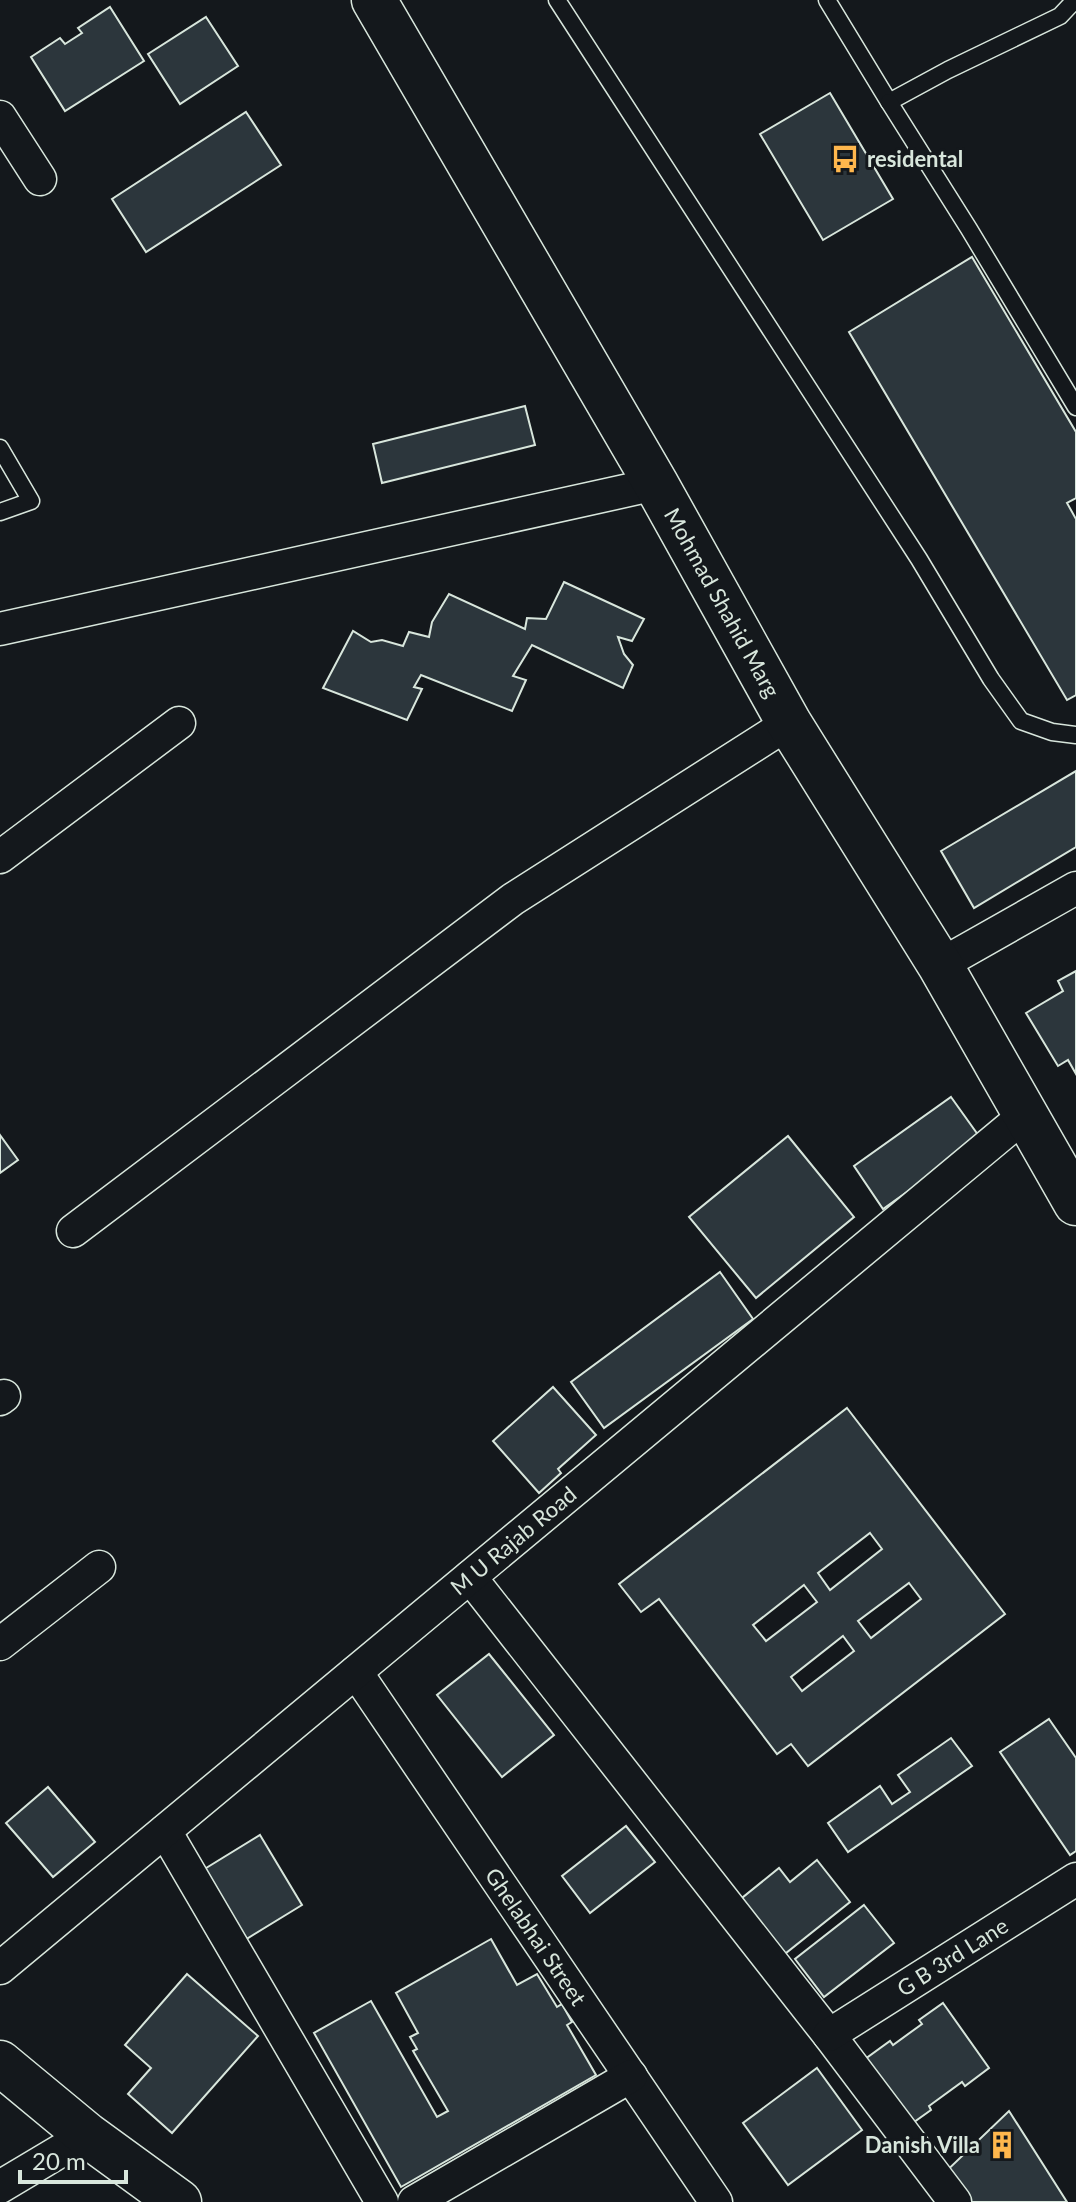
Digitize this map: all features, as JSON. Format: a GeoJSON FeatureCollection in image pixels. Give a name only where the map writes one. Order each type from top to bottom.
{"type":"FeatureCollection","features":[{"type":"Feature","properties":{"kind":"street","name":"Mohmad Shahid Marg"},"geometry":{"type":"LineString","coordinates":[[374,0],[656,484],[789,723],[940,965],[1076,1203]]}},
{"type":"Feature","properties":{"kind":"street"},"geometry":{"type":"LineString","coordinates":[[0,117],[40,179]]}},
{"type":"Feature","properties":{"kind":"street"},"geometry":{"type":"LineString","coordinates":[[0,629],[656,484]]}},
{"type":"Feature","properties":{"kind":"street"},"geometry":{"type":"LineString","coordinates":[[0,857],[179,723]]}},
{"type":"Feature","properties":{"kind":"street"},"geometry":{"type":"LineString","coordinates":[[73,1231],[513,899],[789,723]]}},
{"type":"Feature","properties":{"kind":"street"},"geometry":{"type":"LineString","coordinates":[[940,965],[1076,888]]}},
{"type":"Feature","properties":{"kind":"street","name":"M U Rajab Road"},"geometry":{"type":"LineString","coordinates":[[0,1968],[1025,1115]]}},
{"type":"Feature","properties":{"kind":"street"},"geometry":{"type":"LineString","coordinates":[[0,1644],[99,1567]]}},
{"type":"Feature","properties":{"kind":"street"},"geometry":{"type":"LineString","coordinates":[[470,1577],[829,2035],[955,2202]]}},
{"type":"Feature","properties":{"kind":"street","name":"Ghelabhai Street"},"geometry":{"type":"LineString","coordinates":[[356,1672],[716,2202]]}},
{"type":"Feature","properties":{"kind":"street"},"geometry":{"type":"LineString","coordinates":[[165,1831],[382,2202]]}},
{"type":"Feature","properties":{"kind":"street","name":"G B 3rd Lane"},"geometry":{"type":"LineString","coordinates":[[829,2035],[1076,1879]]}},
{"type":"Feature","properties":{"kind":"street"},"geometry":{"type":"LineString","coordinates":[[0,2063],[87,2135],[179,2202]]}},
{"type":"Feature","properties":{"kind":"street"},"geometry":{"type":"LineString","coordinates":[[414,2202],[631,2076]]}},
{"type":"Feature","properties":{"kind":"street"},"geometry":{"type":"LineString","coordinates":[[0,2187],[87,2135]]}},
{"type":"Feature","properties":{"kind":"lane"},"geometry":{"type":"LineString","coordinates":[[557,0],[904,535],[991,679],[1021,721],[1052,732],[1076,735]]}},
{"type":"Feature","properties":{"kind":"lane"},"geometry":{"type":"LineString","coordinates":[[827,0],[1076,407]]}},
{"type":"Feature","properties":{"kind":"lane"},"geometry":{"type":"LineString","coordinates":[[889,102],[1060,16],[1075,0]]}},
{"type":"Feature","properties":{"kind":"lane"},"geometry":{"type":"LineString","coordinates":[[0,448],[31,501],[0,512]]}},
{"type":"Feature","properties":{"kind":"building"},"geometry":{"type":"Polygon","coordinates":[[[110,7],[144,61],[65,111],[31,57],[60,38],[65,44],[82,33],[78,28],[110,7]]]}},
{"type":"Feature","properties":{"kind":"building"},"geometry":{"type":"Polygon","coordinates":[[[206,17],[238,66],[180,104],[148,54],[206,17]]]}},
{"type":"Feature","properties":{"kind":"building"},"geometry":{"type":"Polygon","coordinates":[[[830,93],[893,199],[823,240],[760,134],[830,93]]]}},
{"type":"Feature","properties":{"kind":"building"},"geometry":{"type":"Polygon","coordinates":[[[246,112],[281,165],[146,252],[112,199],[246,112]]]}},
{"type":"Feature","properties":{"kind":"building"},"geometry":{"type":"Polygon","coordinates":[[[972,257],[1076,432],[1076,498],[1067,503],[1076,519],[1076,695],[1067,700],[849,332],[972,257]]]}},
{"type":"Feature","properties":{"kind":"building"},"geometry":{"type":"Polygon","coordinates":[[[525,406],[535,445],[382,483],[373,444],[525,406]]]}},
{"type":"Feature","properties":{"kind":"building"},"geometry":{"type":"Polygon","coordinates":[[[564,582],[644,619],[632,641],[618,637],[624,654],[633,665],[623,688],[532,645],[513,676],[526,680],[512,711],[421,675],[414,687],[422,689],[407,720],[323,688],[353,631],[371,642],[382,640],[403,646],[409,632],[429,637],[432,622],[449,594],[525,629],[527,618],[546,619],[564,582]]]}},
{"type":"Feature","properties":{"kind":"building"},"geometry":{"type":"Polygon","coordinates":[[[1076,771],[1076,847],[974,908],[941,851],[1076,771]]]}},
{"type":"Feature","properties":{"kind":"building"},"geometry":{"type":"Polygon","coordinates":[[[1076,971],[1076,1074],[1068,1060],[1058,1066],[1026,1013],[1063,991],[1058,981],[1076,971]]]}},
{"type":"Feature","properties":{"kind":"building"},"geometry":{"type":"Polygon","coordinates":[[[951,1097],[981,1139],[883,1209],[854,1166],[951,1097]]]}},
{"type":"Feature","properties":{"kind":"building"},"geometry":{"type":"Polygon","coordinates":[[[0,1135],[18,1160],[0,1173],[0,1135]]]}},
{"type":"Feature","properties":{"kind":"building"},"geometry":{"type":"Polygon","coordinates":[[[788,1136],[854,1217],[756,1298],[689,1217],[788,1136]]]}},
{"type":"Feature","properties":{"kind":"building"},"geometry":{"type":"Polygon","coordinates":[[[720,1272],[753,1319],[604,1428],[571,1382],[720,1272]]]}},
{"type":"Feature","properties":{"kind":"building"},"geometry":{"type":"Polygon","coordinates":[[[553,1387],[596,1435],[558,1469],[561,1473],[539,1493],[493,1441],[553,1387]]]}},
{"type":"Feature","properties":{"kind":"building"},"geometry":{"type":"Polygon","coordinates":[[[847,1408],[1005,1614],[808,1766],[791,1744],[777,1754],[659,1599],[641,1612],[619,1584],[847,1408]],[[870,1533],[818,1573],[830,1590],[882,1549],[870,1533]],[[909,1583],[858,1621],[871,1638],[921,1599],[909,1583]],[[804,1585],[753,1625],[766,1641],[817,1602],[804,1585]],[[843,1636],[791,1677],[802,1691],[854,1651],[843,1636]]]}},
{"type":"Feature","properties":{"kind":"building"},"geometry":{"type":"Polygon","coordinates":[[[489,1654],[554,1735],[502,1777],[437,1695],[489,1654]]]}},
{"type":"Feature","properties":{"kind":"building"},"geometry":{"type":"Polygon","coordinates":[[[1049,1719],[1076,1758],[1076,1851],[1070,1855],[1000,1752],[1049,1719]]]}},
{"type":"Feature","properties":{"kind":"building"},"geometry":{"type":"Polygon","coordinates":[[[951,1738],[972,1766],[848,1852],[828,1823],[880,1786],[892,1804],[910,1792],[898,1775],[951,1738]]]}},
{"type":"Feature","properties":{"kind":"building"},"geometry":{"type":"Polygon","coordinates":[[[48,1787],[95,1842],[53,1877],[6,1823],[48,1787]]]}},
{"type":"Feature","properties":{"kind":"building"},"geometry":{"type":"Polygon","coordinates":[[[626,1826],[655,1862],[590,1913],[562,1876],[626,1826]]]}},
{"type":"Feature","properties":{"kind":"building"},"geometry":{"type":"Polygon","coordinates":[[[260,1835],[302,1905],[240,1943],[198,1873],[260,1835]]]}},
{"type":"Feature","properties":{"kind":"building"},"geometry":{"type":"Polygon","coordinates":[[[817,1860],[850,1902],[781,1957],[737,1902],[779,1868],[790,1882],[817,1860]]]}},
{"type":"Feature","properties":{"kind":"building"},"geometry":{"type":"Polygon","coordinates":[[[864,1905],[894,1943],[824,1997],[795,1959],[864,1905]]]}},
{"type":"Feature","properties":{"kind":"building"},"geometry":{"type":"Polygon","coordinates":[[[491,1939],[517,1985],[537,1974],[557,2007],[562,2004],[572,2022],[567,2025],[596,2075],[401,2187],[314,2033],[371,2001],[437,2117],[448,2111],[413,2051],[417,2049],[410,2037],[418,2033],[396,1993],[491,1939]]]}},
{"type":"Feature","properties":{"kind":"building"},"geometry":{"type":"Polygon","coordinates":[[[187,1974],[258,2036],[172,2133],[128,2094],[151,2068],[125,2045],[187,1974]]]}},
{"type":"Feature","properties":{"kind":"building"},"geometry":{"type":"Polygon","coordinates":[[[943,2003],[989,2068],[965,2086],[962,2082],[907,2127],[861,2062],[890,2041],[893,2045],[922,2024],[919,2020],[943,2003]]]}},
{"type":"Feature","properties":{"kind":"building"},"geometry":{"type":"Polygon","coordinates":[[[817,2068],[862,2130],[788,2185],[743,2123],[817,2068]]]}},
{"type":"Feature","properties":{"kind":"building","name":"Danish Villa"},"geometry":{"type":"Polygon","coordinates":[[[1009,2111],[1067,2202],[955,2202],[938,2179],[1009,2111]]]}},
{"type":"Feature","properties":{"kind":"place","name":"residental"},"geometry":{"type":"Point","coordinates":[845,159]}},
{"type":"Feature","properties":{"kind":"place","name":"Danish Villa"},"geometry":{"type":"Point","coordinates":[1002,2145]}}]}
